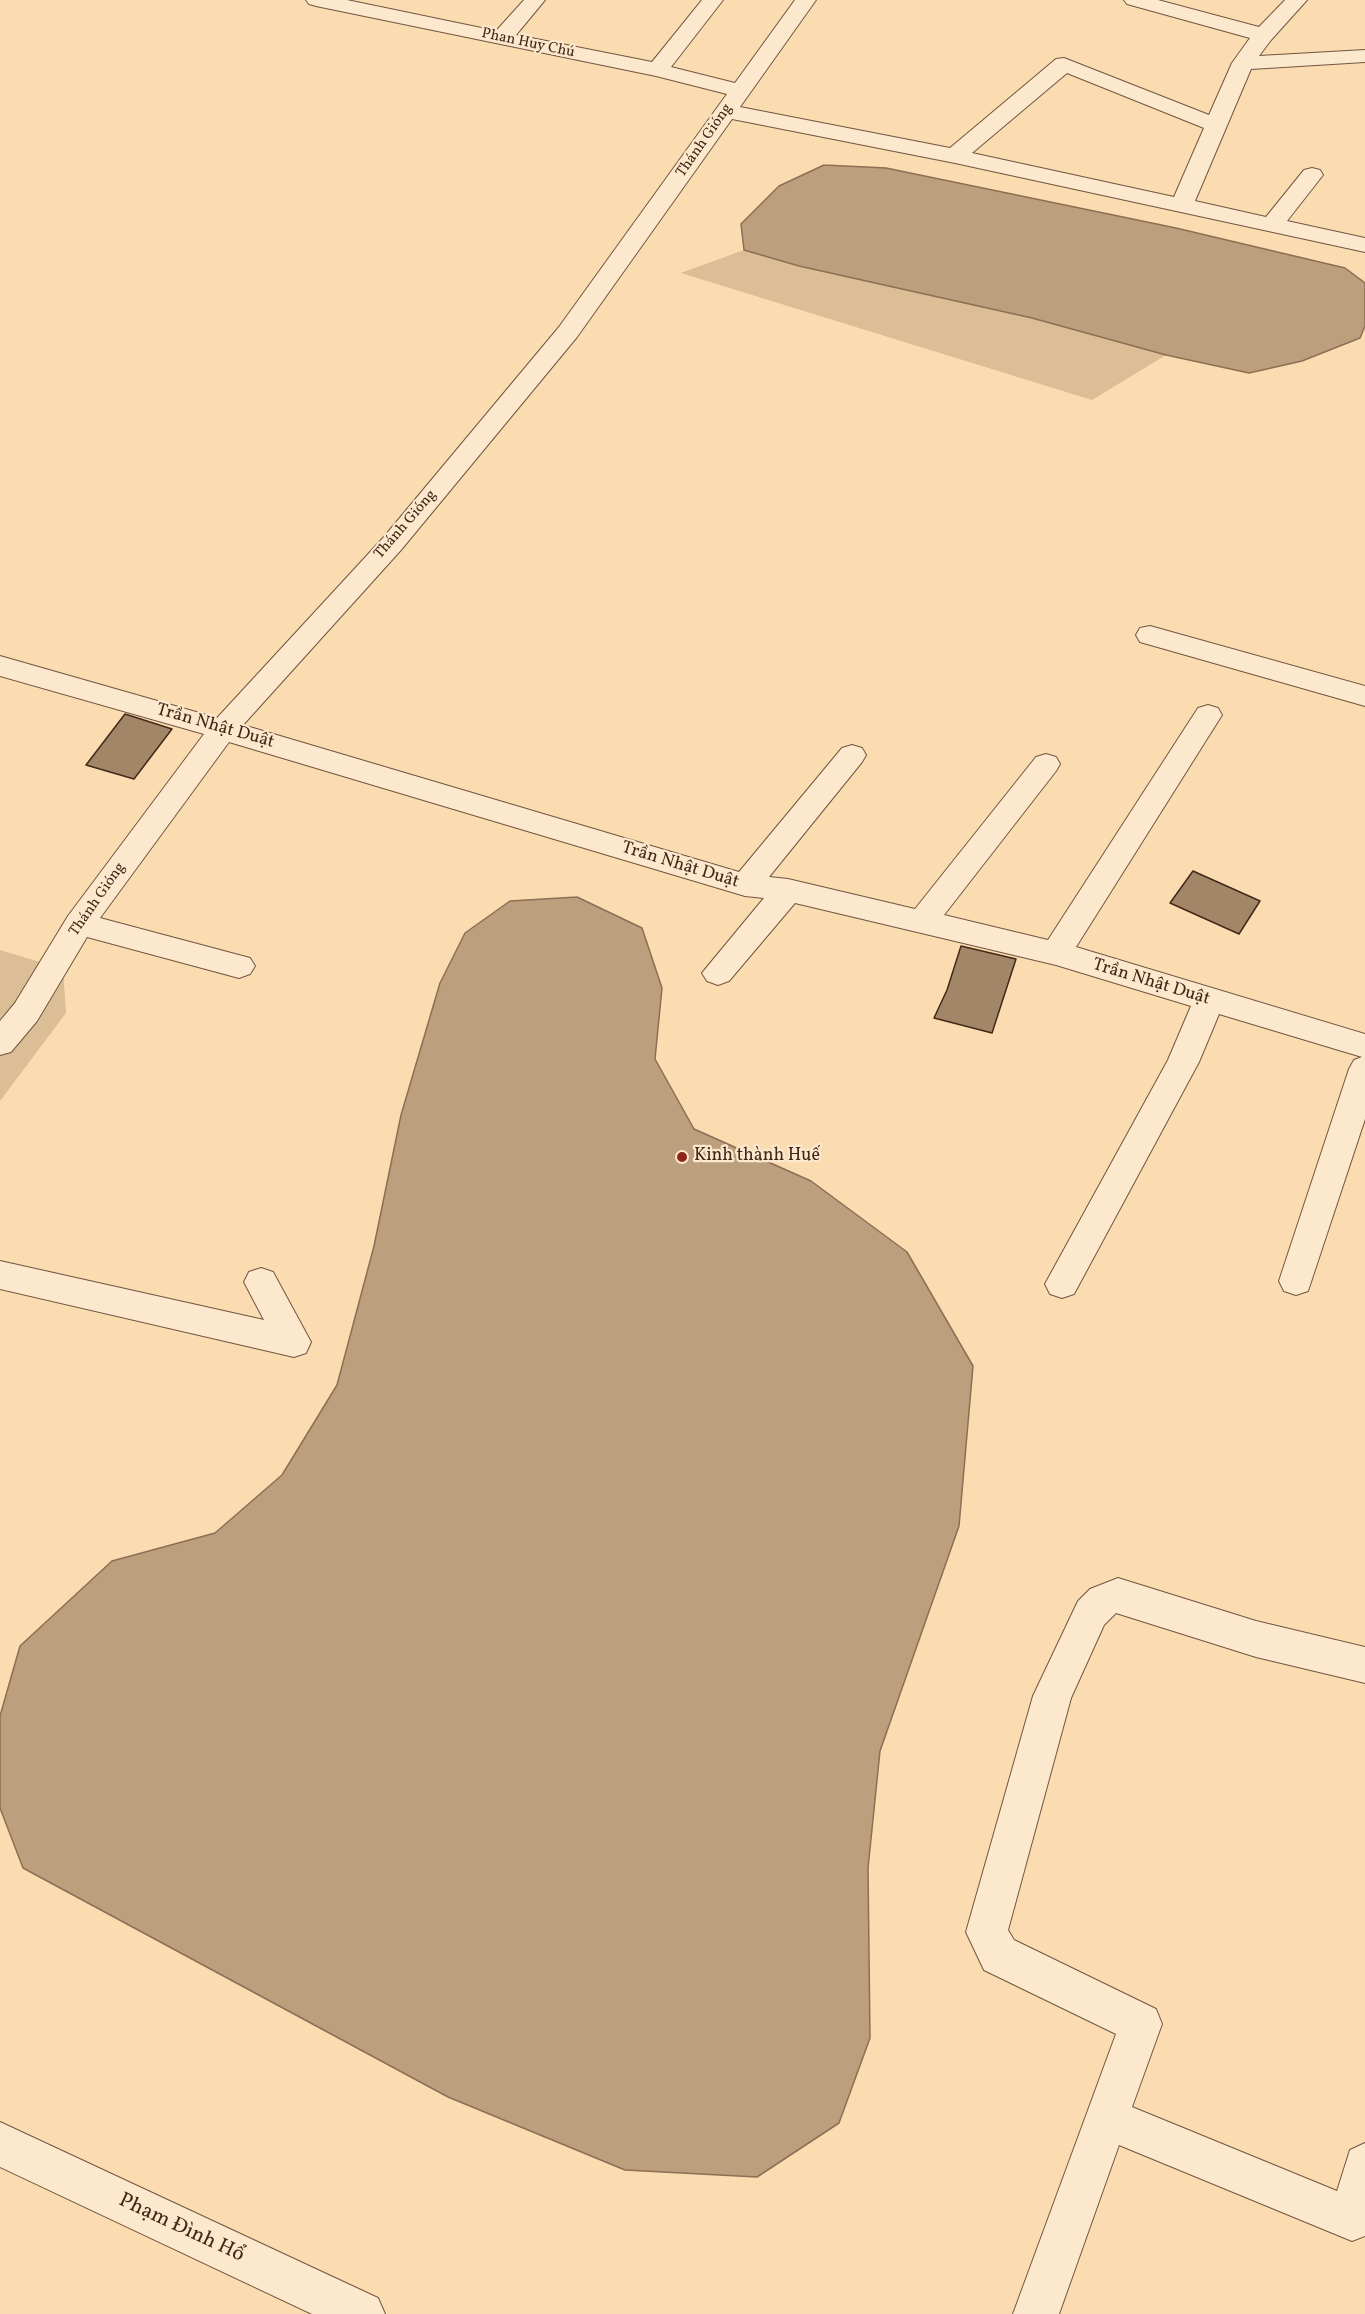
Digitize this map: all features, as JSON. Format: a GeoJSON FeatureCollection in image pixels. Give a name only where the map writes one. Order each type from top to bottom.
{"type":"FeatureCollection","features":[{"type":"Feature","properties":{"kind":"street","name":"Phan Huy Chú"},"geometry":{"type":"LineString","coordinates":[[316,0],[365,4],[501,38],[657,70],[733,101],[955,156],[1365,245]]}},
{"type":"Feature","properties":{"kind":"street"},"geometry":{"type":"LineString","coordinates":[[501,38],[535,0]]}},
{"type":"Feature","properties":{"kind":"street"},"geometry":{"type":"LineString","coordinates":[[657,70],[713,0]]}},
{"type":"Feature","properties":{"kind":"street","name":"Thánh Gióng"},"geometry":{"type":"LineString","coordinates":[[0,1043],[13,1007],[79,924],[223,729],[392,544],[568,332],[806,0]]}},
{"type":"Feature","properties":{"kind":"street"},"geometry":{"type":"LineString","coordinates":[[1181,206],[1244,63],[1263,35],[1296,0]]}},
{"type":"Feature","properties":{"kind":"street"},"geometry":{"type":"LineString","coordinates":[[1143,1],[1263,35]]}},
{"type":"Feature","properties":{"kind":"street"},"geometry":{"type":"LineString","coordinates":[[1244,63],[1365,56]]}},
{"type":"Feature","properties":{"kind":"street"},"geometry":{"type":"LineString","coordinates":[[955,156],[1064,64],[1217,126]]}},
{"type":"Feature","properties":{"kind":"street"},"geometry":{"type":"LineString","coordinates":[[1271,226],[1312,176]]}},
{"type":"Feature","properties":{"kind":"street"},"geometry":{"type":"LineString","coordinates":[[1150,635],[1365,696]]}},
{"type":"Feature","properties":{"kind":"street","name":"Trần Nhật Duật"},"geometry":{"type":"LineString","coordinates":[[0,666],[223,729],[745,885],[788,890],[1056,953],[1209,1001],[1365,1046]]}},
{"type":"Feature","properties":{"kind":"street"},"geometry":{"type":"LineString","coordinates":[[1056,953],[1208,715]]}},
{"type":"Feature","properties":{"kind":"street"},"geometry":{"type":"LineString","coordinates":[[745,885],[852,755]]}},
{"type":"Feature","properties":{"kind":"street"},"geometry":{"type":"LineString","coordinates":[[922,922],[1046,764]]}},
{"type":"Feature","properties":{"kind":"street"},"geometry":{"type":"LineString","coordinates":[[718,973],[788,890]]}},
{"type":"Feature","properties":{"kind":"street"},"geometry":{"type":"LineString","coordinates":[[79,924],[239,966]]}},
{"type":"Feature","properties":{"kind":"street"},"geometry":{"type":"LineString","coordinates":[[1062,1284],[1183,1062],[1209,1001]]}},
{"type":"Feature","properties":{"kind":"street"},"geometry":{"type":"LineString","coordinates":[[1296,1281],[1365,1069]]}},
{"type":"Feature","properties":{"kind":"street"},"geometry":{"type":"LineString","coordinates":[[0,1275],[294,1342],[261,1282]]}},
{"type":"Feature","properties":{"kind":"street"},"geometry":{"type":"LineString","coordinates":[[1036,2314],[1141,2024],[999,1955],[987,1932],[1052,1696],[1090,1612],[1103,1601],[1118,1595],[1256,1639],[1365,1665]]}},
{"type":"Feature","properties":{"kind":"street"},"geometry":{"type":"LineString","coordinates":[[1107,2118],[1352,2219],[1365,2165]]}},
{"type":"Feature","properties":{"kind":"street","name":"Phạm Đình Hổ"},"geometry":{"type":"LineString","coordinates":[[0,2144],[362,2314]]}},
{"type":"Feature","properties":{"kind":"shaded area"},"geometry":{"type":"Polygon","coordinates":[[[824,165],[886,168],[1176,228],[1345,268],[1365,283],[1365,326],[1360,338],[1302,361],[1249,373],[1166,355],[1032,318],[799,266],[744,250],[741,224],[779,186],[824,165]]]}},
{"type":"Feature","properties":{"kind":"shaded area"},"geometry":{"type":"Polygon","coordinates":[[[744,250],[799,266],[1032,318],[1166,355],[1092,400],[681,273],[744,250]]]}},
{"type":"Feature","properties":{"kind":"shaded area"},"geometry":{"type":"Polygon","coordinates":[[[577,897],[642,928],[662,988],[655,1059],[694,1129],[811,1181],[907,1252],[973,1366],[959,1526],[880,1751],[868,1868],[870,2038],[839,2123],[757,2177],[625,2170],[448,2097],[23,1868],[0,1808],[0,1716],[20,1646],[112,1561],[215,1533],[282,1475],[337,1385],[374,1246],[401,1115],[440,983],[465,933],[510,901],[577,897]]]}},
{"type":"Feature","properties":{"kind":"shaded area"},"geometry":{"type":"Polygon","coordinates":[[[0,950],[63,969],[66,1013],[0,1101],[0,950]]]}},
{"type":"Feature","properties":{"kind":"building"},"geometry":{"type":"Polygon","coordinates":[[[125,714],[172,729],[134,779],[86,765],[125,714]]]}},
{"type":"Feature","properties":{"kind":"building"},"geometry":{"type":"Polygon","coordinates":[[[1193,871],[1260,901],[1239,934],[1170,903],[1193,871]]]}},
{"type":"Feature","properties":{"kind":"building"},"geometry":{"type":"Polygon","coordinates":[[[961,946],[1016,959],[992,1033],[934,1018],[947,990],[961,946]]]}},
{"type":"Feature","properties":{"kind":"place","name":"Kinh thành Huế"},"geometry":{"type":"Point","coordinates":[682,1157]}}]}
